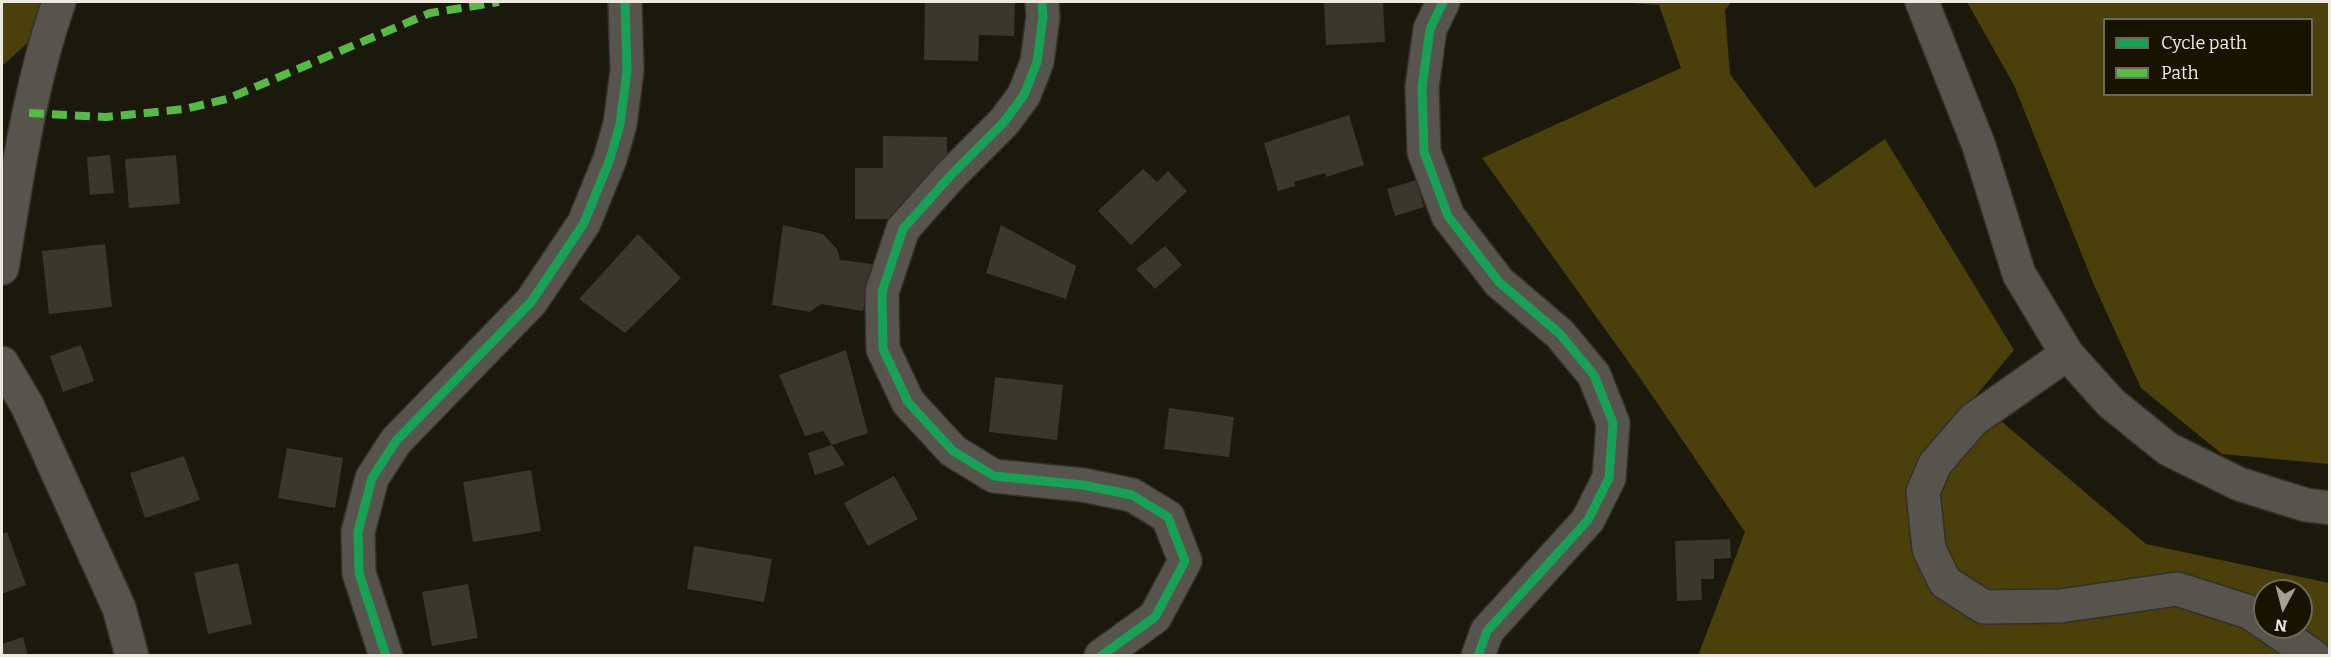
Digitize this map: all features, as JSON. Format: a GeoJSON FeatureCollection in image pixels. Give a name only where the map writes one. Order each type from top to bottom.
{"type":"FeatureCollection","features":[{"type":"Feature","properties":{"kind":"street"},"geometry":{"type":"LineString","coordinates":[[2,268],[22,145],[43,48],[59,2]]}},
{"type":"Feature","properties":{"kind":"street"},"geometry":{"type":"LineString","coordinates":[[386,656],[359,573],[358,532],[372,478],[396,441],[531,302],[584,223],[610,159],[620,124],[627,71],[625,2]]}},
{"type":"Feature","properties":{"kind":"street"},"geometry":{"type":"LineString","coordinates":[[1042,2],[1043,17],[1037,62],[1024,95],[1004,122],[951,175],[903,229],[882,292],[883,349],[908,402],[953,451],[994,476],[1083,485],[1132,495],[1167,517],[1185,561],[1155,617],[1101,656]]}},
{"type":"Feature","properties":{"kind":"street"},"geometry":{"type":"LineString","coordinates":[[1443,2],[1430,30],[1422,87],[1424,152],[1448,216],[1499,282],[1560,334],[1594,375],[1613,423],[1609,478],[1588,520],[1487,631],[1478,656]]}},
{"type":"Feature","properties":{"kind":"street"},"geometry":{"type":"LineString","coordinates":[[1922,2],[1979,146],[2019,274],[2067,354],[2111,403],[2168,449],[2239,484],[2306,505],[2330,508]]}},
{"type":"Feature","properties":{"kind":"street"},"geometry":{"type":"LineString","coordinates":[[2067,354],[1973,420],[1935,464],[1923,492],[1929,549],[1946,582],[1984,607],[2060,606],[2177,589],[2253,615]]}},
{"type":"Feature","properties":{"kind":"street"},"geometry":{"type":"LineString","coordinates":[[2,363],[27,405],[119,608],[132,656]]}},
{"type":"Feature","properties":{"kind":"street"},"geometry":{"type":"LineString","coordinates":[[2288,639],[2313,656]]}},
{"type":"Feature","properties":{"kind":"shaded area"},"geometry":{"type":"Polygon","coordinates":[[[2,2],[73,2],[2,66],[2,2]]]}},
{"type":"Feature","properties":{"kind":"shaded area"},"geometry":{"type":"Polygon","coordinates":[[[1618,2],[1731,2],[1725,10],[1730,74],[1815,188],[1885,139],[2014,350],[1974,398],[2146,544],[2310,579],[2253,579],[2253,639],[2313,639],[2313,580],[2329,583],[2329,655],[1700,655],[1745,532],[1638,375],[1482,158],[1681,68],[1659,5],[1618,2]]]}},
{"type":"Feature","properties":{"kind":"shaded area"},"geometry":{"type":"Polygon","coordinates":[[[1967,2],[2329,2],[2329,464],[2222,454],[2141,388],[2094,285],[2014,85],[1967,2]]]}},
{"type":"Feature","properties":{"kind":"building"},"geometry":{"type":"Polygon","coordinates":[[[925,2],[1015,2],[1014,36],[979,35],[978,61],[924,60],[925,2]]]}},
{"type":"Feature","properties":{"kind":"building"},"geometry":{"type":"Polygon","coordinates":[[[1324,2],[1383,2],[1385,42],[1326,45],[1324,2]]]}},
{"type":"Feature","properties":{"kind":"building"},"geometry":{"type":"Polygon","coordinates":[[[1349,115],[1364,165],[1326,177],[1325,173],[1294,182],[1295,186],[1278,191],[1264,143],[1349,115]]]}},
{"type":"Feature","properties":{"kind":"building"},"geometry":{"type":"Polygon","coordinates":[[[883,136],[947,137],[947,156],[888,219],[855,219],[855,168],[883,168],[883,136]]]}},
{"type":"Feature","properties":{"kind":"building"},"geometry":{"type":"Polygon","coordinates":[[[110,155],[114,193],[90,195],[87,157],[110,155]]]}},
{"type":"Feature","properties":{"kind":"building"},"geometry":{"type":"Polygon","coordinates":[[[176,155],[180,204],[129,208],[125,159],[176,155]]]}},
{"type":"Feature","properties":{"kind":"building"},"geometry":{"type":"Polygon","coordinates":[[[1143,169],[1157,182],[1168,171],[1187,191],[1131,245],[1098,211],[1143,169]]]}},
{"type":"Feature","properties":{"kind":"building"},"geometry":{"type":"Polygon","coordinates":[[[1416,180],[1424,207],[1395,216],[1387,189],[1416,180]]]}},
{"type":"Feature","properties":{"kind":"building"},"geometry":{"type":"Polygon","coordinates":[[[783,225],[823,234],[837,249],[840,260],[872,264],[863,311],[821,304],[810,312],[772,305],[783,225]]]}},
{"type":"Feature","properties":{"kind":"building"},"geometry":{"type":"Polygon","coordinates":[[[1001,225],[1076,266],[1066,299],[986,273],[1001,225]]]}},
{"type":"Feature","properties":{"kind":"building"},"geometry":{"type":"Polygon","coordinates":[[[638,234],[681,278],[625,333],[579,299],[638,234]]]}},
{"type":"Feature","properties":{"kind":"building"},"geometry":{"type":"Polygon","coordinates":[[[105,244],[112,307],[49,314],[42,251],[105,244]]]}},
{"type":"Feature","properties":{"kind":"building"},"geometry":{"type":"Polygon","coordinates":[[[1165,246],[1182,265],[1155,289],[1136,269],[1165,246]]]}},
{"type":"Feature","properties":{"kind":"building"},"geometry":{"type":"Polygon","coordinates":[[[81,345],[94,381],[63,392],[50,356],[81,345]]]}},
{"type":"Feature","properties":{"kind":"building"},"geometry":{"type":"Polygon","coordinates":[[[846,350],[868,433],[832,445],[823,431],[805,436],[779,375],[846,350]]]}},
{"type":"Feature","properties":{"kind":"building"},"geometry":{"type":"Polygon","coordinates":[[[995,377],[1063,385],[1057,440],[989,432],[995,377]]]}},
{"type":"Feature","properties":{"kind":"building"},"geometry":{"type":"Polygon","coordinates":[[[1169,408],[1234,417],[1229,457],[1164,449],[1169,408]]]}},
{"type":"Feature","properties":{"kind":"building"},"geometry":{"type":"Polygon","coordinates":[[[832,445],[845,465],[815,475],[808,453],[832,445]]]}},
{"type":"Feature","properties":{"kind":"building"},"geometry":{"type":"Polygon","coordinates":[[[287,448],[343,458],[335,508],[278,498],[287,448]]]}},
{"type":"Feature","properties":{"kind":"building"},"geometry":{"type":"Polygon","coordinates":[[[184,456],[200,500],[145,518],[130,473],[184,456]]]}},
{"type":"Feature","properties":{"kind":"building"},"geometry":{"type":"Polygon","coordinates":[[[531,470],[541,531],[473,542],[463,482],[531,470]]]}},
{"type":"Feature","properties":{"kind":"building"},"geometry":{"type":"Polygon","coordinates":[[[894,476],[918,519],[868,546],[844,503],[894,476]]]}},
{"type":"Feature","properties":{"kind":"building"},"geometry":{"type":"Polygon","coordinates":[[[7,532],[26,585],[2,594],[2,534],[7,532]]]}},
{"type":"Feature","properties":{"kind":"building"},"geometry":{"type":"Polygon","coordinates":[[[1730,539],[1731,558],[1714,559],[1714,579],[1701,579],[1702,600],[1677,601],[1675,541],[1730,539]]]}},
{"type":"Feature","properties":{"kind":"building"},"geometry":{"type":"Polygon","coordinates":[[[694,546],[772,559],[764,602],[687,589],[694,546]]]}},
{"type":"Feature","properties":{"kind":"building"},"geometry":{"type":"Polygon","coordinates":[[[238,563],[252,624],[208,634],[194,573],[238,563]]]}},
{"type":"Feature","properties":{"kind":"building"},"geometry":{"type":"Polygon","coordinates":[[[468,584],[478,638],[432,646],[422,592],[468,584]]]}},
{"type":"Feature","properties":{"kind":"building"},"geometry":{"type":"Polygon","coordinates":[[[23,637],[28,656],[2,656],[2,644],[23,637]]]}},
{"type":"Feature","properties":{"kind":"marked path"},"geometry":{"type":"LineString","coordinates":[[29,113],[106,117],[185,109],[227,99],[430,13],[499,2]]}},
{"type":"Feature","properties":{"kind":"cycle path"},"geometry":{"type":"LineString","coordinates":[[386,656],[359,573],[358,532],[372,478],[396,441],[531,302],[584,223],[610,159],[620,124],[627,71],[625,2]]}},
{"type":"Feature","properties":{"kind":"cycle path"},"geometry":{"type":"LineString","coordinates":[[1042,2],[1043,17],[1037,62],[1024,95],[1004,122],[951,175],[903,229],[882,292],[883,349],[908,402],[953,451],[994,476],[1083,485],[1132,495],[1168,517],[1185,561],[1155,617],[1101,656]]}},
{"type":"Feature","properties":{"kind":"cycle path"},"geometry":{"type":"LineString","coordinates":[[1443,2],[1430,29],[1422,87],[1424,152],[1448,216],[1499,282],[1560,334],[1594,375],[1613,423],[1609,478],[1588,520],[1487,631],[1478,656]]}}]}
